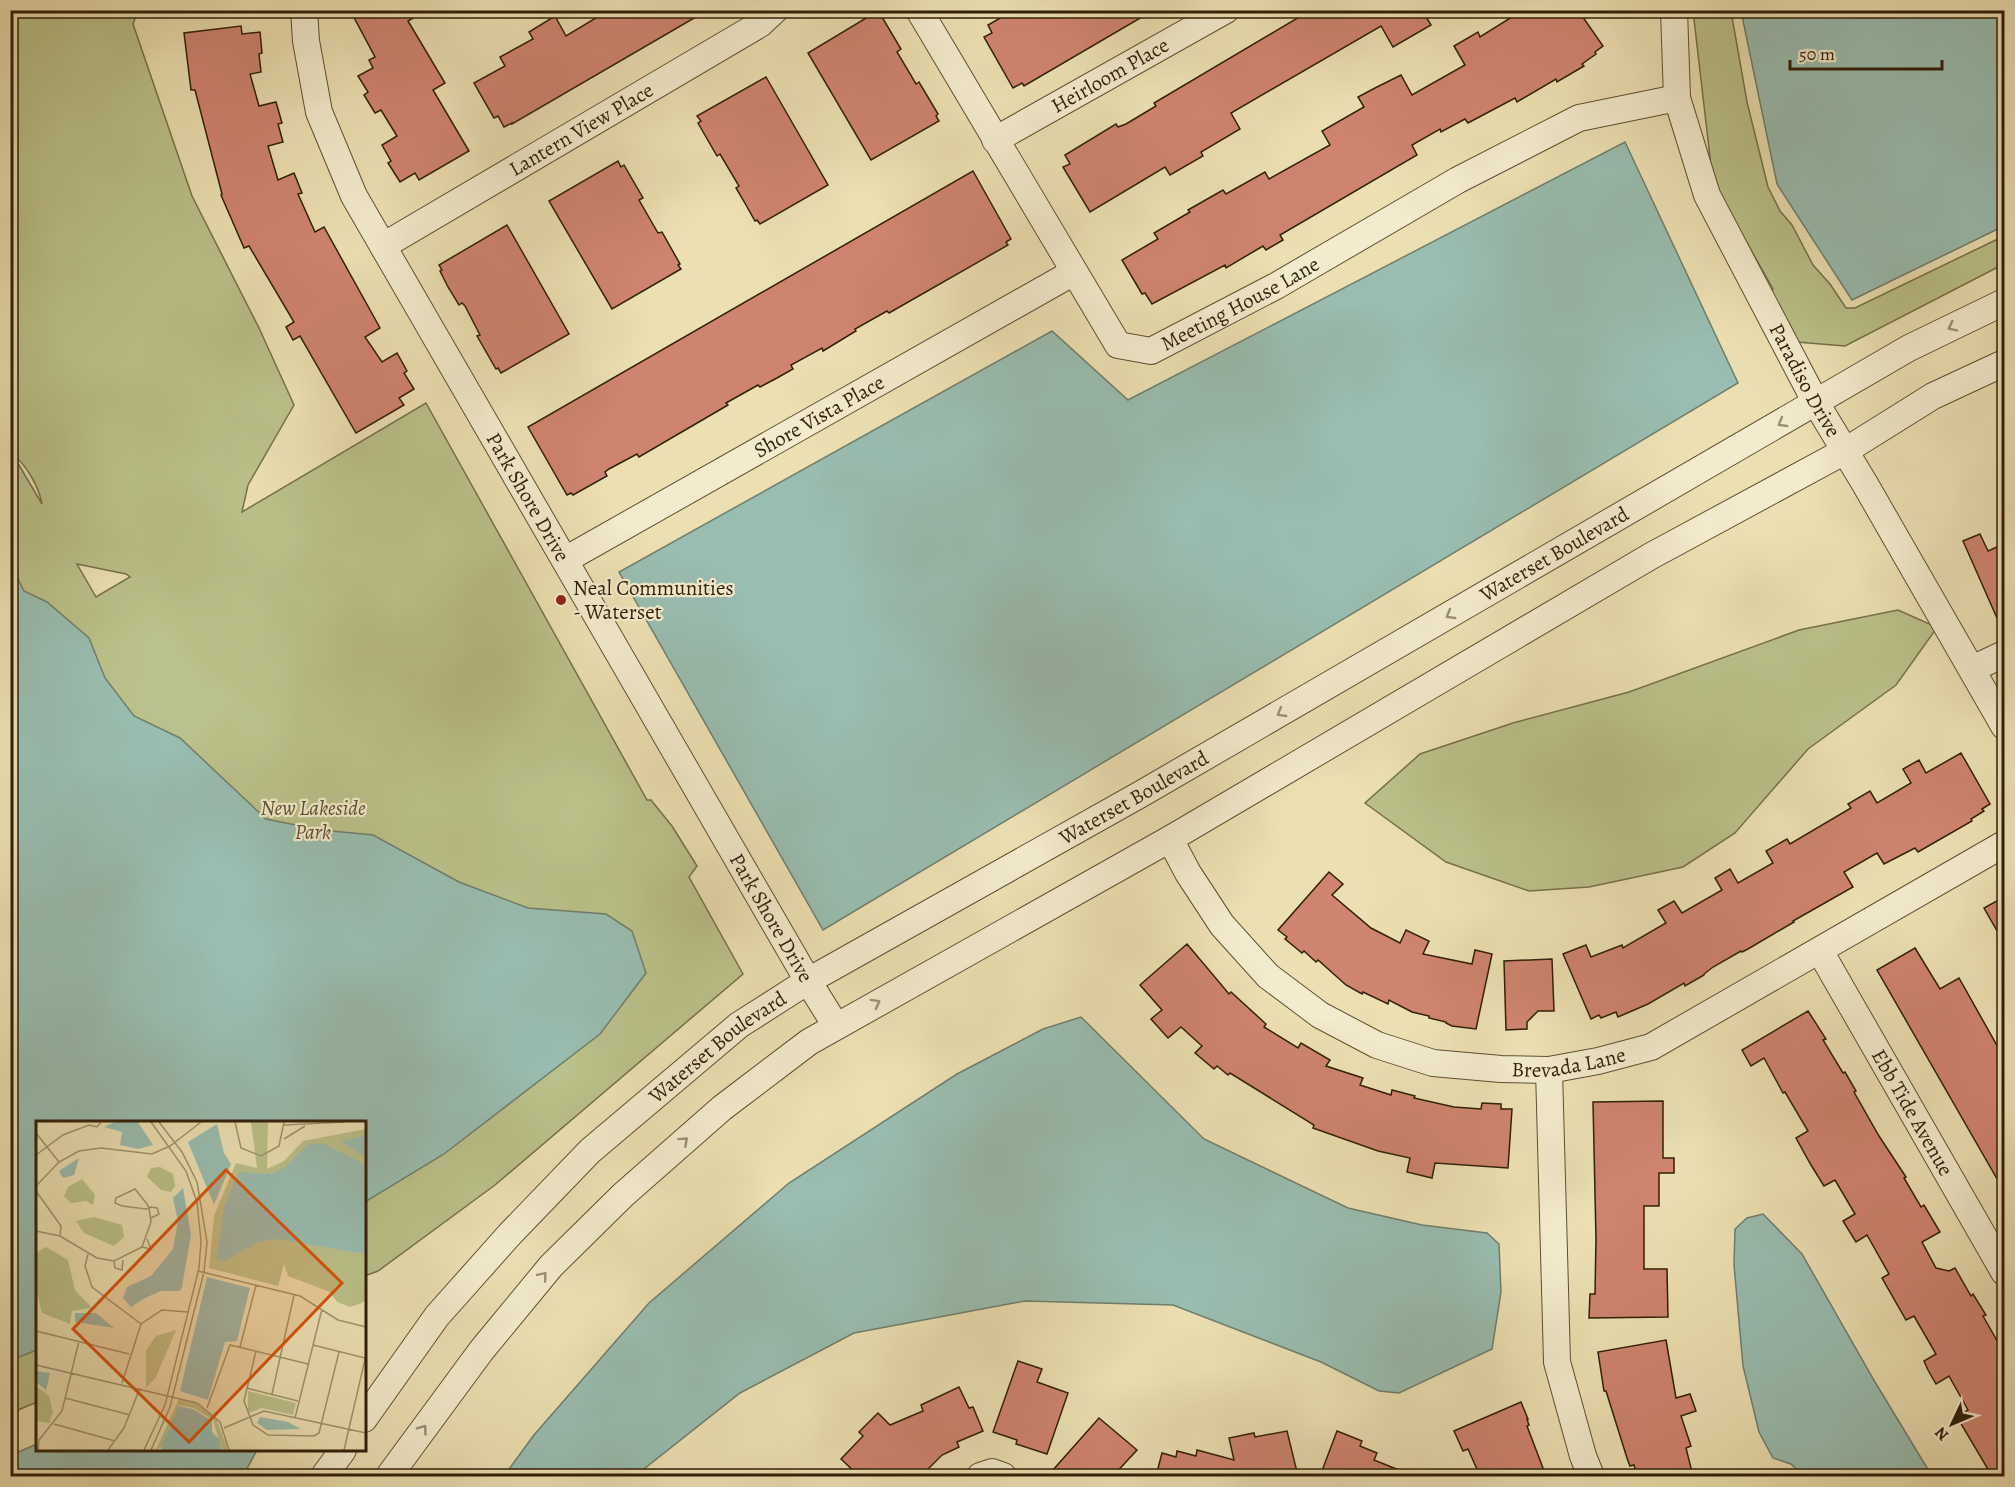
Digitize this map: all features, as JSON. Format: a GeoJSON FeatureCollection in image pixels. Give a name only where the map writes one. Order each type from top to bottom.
{"type":"FeatureCollection","features":[{"type":"Feature","properties":{"kind":"street","name":"Park Shore Drive"},"geometry":{"type":"LineString","coordinates":[[304,10],[306,41],[319,112],[354,196],[836,1026]]}},
{"type":"Feature","properties":{"kind":"street","name":"Lantern View Place"},"geometry":{"type":"LineString","coordinates":[[383,246],[760,24],[776,10]]}},
{"type":"Feature","properties":{"kind":"street","name":"Meeting House Lane"},"geometry":{"type":"LineString","coordinates":[[919,10],[1118,345],[1151,351],[1276,286],[1458,180],[1579,118],[1677,98]]}},
{"type":"Feature","properties":{"kind":"street","name":"Heirloom Place"},"geometry":{"type":"LineString","coordinates":[[995,140],[1226,10]]}},
{"type":"Feature","properties":{"kind":"street","name":"Paradiso Drive"},"geometry":{"type":"LineString","coordinates":[[1674,10],[1677,98],[1707,195],[1816,403],[2004,726]]}},
{"type":"Feature","properties":{"kind":"street","name":"Shore Vista Place"},"geometry":{"type":"LineString","coordinates":[[566,560],[1074,272]]}},
{"type":"Feature","properties":{"kind":"street","name":"Waterset Boulevard"},"geometry":{"type":"LineString","coordinates":[[366,1416],[437,1316],[510,1234],[590,1151],[739,1025],[808,981],[1151,788],[1910,348],[2004,302]]}},
{"type":"Feature","properties":{"kind":"street"},"geometry":{"type":"LineString","coordinates":[[389,1476],[481,1351],[551,1266],[624,1195],[722,1108],[809,1042],[1170,839],[1652,556],[1845,451],[1933,396],[2004,363]]}},
{"type":"Feature","properties":{"kind":"street"},"geometry":{"type":"LineString","coordinates":[[1972,669],[2004,654]]}},
{"type":"Feature","properties":{"kind":"street","name":"Brevada Lane"},"geometry":{"type":"LineString","coordinates":[[1170,839],[1188,873],[1222,925],[1268,976],[1320,1015],[1377,1045],[1433,1063],[1501,1069],[1549,1070],[1598,1061],[1651,1047],[2004,844]]}},
{"type":"Feature","properties":{"kind":"street","name":"Ebb Tide Avenue"},"geometry":{"type":"LineString","coordinates":[[1820,951],[2004,1272]]}},
{"type":"Feature","properties":{"kind":"street"},"geometry":{"type":"LineString","coordinates":[[1549,1070],[1557,1362],[1591,1476]]}},
{"type":"Feature","properties":{"kind":"street"},"geometry":{"type":"LineString","coordinates":[[324,1476],[342,1451]]}},
{"type":"Feature","properties":{"kind":"street"},"geometry":{"type":"LineString","coordinates":[[980,1476],[992,1472],[1003,1476]]}},
{"type":"Feature","properties":{"kind":"green space","name":"New Lakeside Park"},"geometry":{"type":"Polygon","coordinates":[[[10,11],[138,11],[133,24],[192,196],[259,328],[294,405],[248,485],[242,512],[426,403],[647,800],[651,800],[672,826],[697,866],[689,877],[743,974],[495,1185],[378,1271],[366,1276],[366,1121],[36,1121],[36,1402],[11,1413],[10,11]],[[13,455],[42,504],[38,490],[23,464],[13,455]],[[77,564],[96,597],[130,577],[126,574],[77,564]]]}},
{"type":"Feature","properties":{"kind":"green space"},"geometry":{"type":"Polygon","coordinates":[[[1693,11],[1731,11],[1747,102],[1768,187],[1813,265],[1830,284],[1846,308],[1855,308],[2004,236],[2004,264],[1845,346],[1797,342],[1771,292],[1773,289],[1716,188],[1712,174],[1693,11]]]}},
{"type":"Feature","properties":{"kind":"green space"},"geometry":{"type":"Polygon","coordinates":[[[1898,610],[1936,629],[1896,685],[1808,749],[1735,833],[1683,867],[1589,887],[1529,891],[1446,862],[1365,803],[1420,754],[1513,723],[1629,692],[1799,630],[1898,610]]]}},
{"type":"Feature","properties":{"kind":"water"},"geometry":{"type":"Polygon","coordinates":[[[1741,11],[2004,11],[2004,226],[1852,300],[1777,184],[1741,11]]]}},
{"type":"Feature","properties":{"kind":"water"},"geometry":{"type":"Polygon","coordinates":[[[1625,142],[1738,383],[823,930],[619,572],[1052,331],[1128,400],[1625,142]]]}},
{"type":"Feature","properties":{"kind":"water"},"geometry":{"type":"Polygon","coordinates":[[[10,563],[24,591],[47,602],[89,638],[105,678],[134,716],[180,738],[266,819],[321,830],[373,835],[459,882],[528,908],[606,914],[632,931],[646,973],[600,1034],[444,1154],[366,1201],[366,1121],[36,1121],[36,1350],[11,1360],[10,563]]]}},
{"type":"Feature","properties":{"kind":"water"},"geometry":{"type":"Polygon","coordinates":[[[1081,1017],[1204,1139],[1348,1208],[1422,1225],[1487,1233],[1499,1244],[1501,1292],[1492,1349],[1399,1393],[1379,1391],[1321,1362],[1173,1305],[1025,1301],[854,1333],[740,1393],[635,1476],[504,1476],[534,1435],[649,1303],[789,1183],[957,1074],[1043,1029],[1081,1017]]]}},
{"type":"Feature","properties":{"kind":"water"},"geometry":{"type":"Polygon","coordinates":[[[1763,1214],[1802,1254],[1932,1476],[1803,1476],[1791,1464],[1773,1458],[1759,1432],[1743,1366],[1734,1265],[1735,1229],[1747,1218],[1763,1214]]]}},
{"type":"Feature","properties":{"kind":"water"},"geometry":{"type":"Polygon","coordinates":[[[36,1444],[36,1451],[256,1451],[243,1476],[11,1476],[11,1455],[36,1444]]]}},
{"type":"Feature","properties":{"kind":"building"},"geometry":{"type":"Polygon","coordinates":[[[350,10],[427,10],[408,21],[445,83],[433,90],[469,151],[419,180],[415,173],[400,182],[388,163],[391,161],[382,145],[397,136],[381,110],[375,113],[364,95],[368,92],[358,76],[373,68],[369,60],[375,57],[350,10]]]}},
{"type":"Feature","properties":{"kind":"building"},"geometry":{"type":"Polygon","coordinates":[[[609,10],[708,10],[512,124],[504,127],[498,116],[494,118],[474,83],[505,66],[500,57],[533,39],[529,32],[555,16],[566,36],[609,10]]]}},
{"type":"Feature","properties":{"kind":"building"},"geometry":{"type":"Polygon","coordinates":[[[1014,10],[1154,10],[1024,86],[1022,83],[1013,88],[984,37],[992,33],[988,25],[1014,10]]]}},
{"type":"Feature","properties":{"kind":"building"},"geometry":{"type":"Polygon","coordinates":[[[1311,10],[1422,10],[1431,25],[1393,47],[1381,26],[1231,113],[1240,129],[1201,152],[1203,156],[1170,175],[1165,167],[1090,212],[1063,167],[1070,164],[1065,155],[1116,124],[1118,127],[1126,124],[1156,106],[1154,103],[1311,10]]]}},
{"type":"Feature","properties":{"kind":"building"},"geometry":{"type":"Polygon","coordinates":[[[1523,10],[1578,10],[1603,46],[1582,64],[1584,66],[1557,82],[1556,79],[1517,102],[1515,98],[1468,123],[1465,119],[1441,132],[1440,129],[1412,145],[1417,155],[1280,235],[1283,240],[1266,250],[1263,246],[1226,268],[1225,265],[1152,304],[1145,293],[1142,294],[1122,260],[1158,239],[1154,233],[1223,190],[1226,194],[1265,172],[1269,179],[1330,145],[1322,131],[1364,107],[1358,97],[1401,75],[1412,95],[1465,65],[1454,46],[1478,32],[1480,37],[1523,10]]]}},
{"type":"Feature","properties":{"kind":"building"},"geometry":{"type":"Polygon","coordinates":[[[876,12],[880,18],[882,17],[901,49],[897,52],[916,84],[919,82],[938,114],[936,116],[939,121],[871,160],[808,53],[876,12]]]}},
{"type":"Feature","properties":{"kind":"building"},"geometry":{"type":"Polygon","coordinates":[[[241,26],[242,34],[260,32],[261,72],[250,74],[259,106],[276,102],[282,123],[278,124],[283,142],[268,146],[278,180],[294,173],[302,193],[298,194],[315,232],[324,227],[380,328],[365,337],[382,362],[397,353],[407,371],[404,373],[414,389],[399,398],[404,405],[356,433],[300,336],[293,340],[286,327],[294,322],[249,246],[244,248],[221,195],[195,90],[191,90],[184,33],[241,26]]]}},
{"type":"Feature","properties":{"kind":"building"},"geometry":{"type":"Polygon","coordinates":[[[766,77],[828,185],[760,224],[757,220],[755,221],[736,188],[739,186],[720,154],[717,156],[698,123],[701,121],[697,116],[766,77]]]}},
{"type":"Feature","properties":{"kind":"building"},"geometry":{"type":"Polygon","coordinates":[[[618,161],[621,167],[624,165],[643,198],[639,200],[658,233],[662,232],[681,269],[612,309],[549,201],[618,161]]]}},
{"type":"Feature","properties":{"kind":"building"},"geometry":{"type":"Polygon","coordinates":[[[973,171],[1011,239],[1006,242],[1008,245],[889,313],[887,311],[855,329],[856,331],[823,351],[822,348],[791,365],[793,369],[726,403],[728,405],[639,457],[637,454],[609,469],[605,472],[607,476],[573,495],[571,493],[567,495],[528,427],[973,171]]]}},
{"type":"Feature","properties":{"kind":"building"},"geometry":{"type":"Polygon","coordinates":[[[507,225],[569,334],[501,373],[498,368],[496,369],[477,336],[480,335],[465,306],[462,303],[459,305],[448,287],[439,265],[507,225]]]}},
{"type":"Feature","properties":{"kind":"building"},"geometry":{"type":"Polygon","coordinates":[[[1980,534],[1988,551],[2004,544],[2004,634],[1963,541],[1980,534]]]}},
{"type":"Feature","properties":{"kind":"building"},"geometry":{"type":"Polygon","coordinates":[[[1961,753],[1990,804],[1971,819],[1972,821],[1918,852],[1915,848],[1884,864],[1877,853],[1844,872],[1853,887],[1713,967],[1704,975],[1618,1017],[1616,1012],[1591,1019],[1563,954],[1586,945],[1591,957],[1622,945],[1623,948],[1666,923],[1658,910],[1674,901],[1682,913],[1722,890],[1715,878],[1730,869],[1738,883],[1773,863],[1766,851],[1787,839],[1790,844],[1851,808],[1848,804],[1870,791],[1877,803],[1911,783],[1903,769],[1919,760],[1926,773],[1961,753]]]}},
{"type":"Feature","properties":{"kind":"building"},"geometry":{"type":"Polygon","coordinates":[[[1329,872],[1343,884],[1332,895],[1371,928],[1400,943],[1406,930],[1429,941],[1423,954],[1472,964],[1475,950],[1492,954],[1476,1029],[1452,1026],[1446,1022],[1429,1018],[1429,1016],[1412,1012],[1389,1000],[1388,1004],[1363,992],[1362,994],[1346,985],[1318,960],[1316,962],[1285,939],[1287,937],[1278,930],[1329,872]]]}},
{"type":"Feature","properties":{"kind":"building"},"geometry":{"type":"Polygon","coordinates":[[[2004,897],[2004,943],[1984,908],[2004,897]]]}},
{"type":"Feature","properties":{"kind":"building"},"geometry":{"type":"Polygon","coordinates":[[[1187,944],[1229,994],[1231,992],[1266,1024],[1264,1027],[1298,1048],[1301,1043],[1330,1060],[1326,1066],[1363,1078],[1360,1085],[1391,1095],[1392,1090],[1415,1096],[1414,1098],[1454,1107],[1481,1109],[1482,1103],[1501,1104],[1501,1109],[1512,1109],[1508,1168],[1435,1163],[1432,1178],[1407,1172],[1410,1158],[1378,1151],[1313,1128],[1314,1125],[1230,1073],[1228,1075],[1217,1066],[1214,1069],[1195,1053],[1202,1046],[1181,1027],[1168,1038],[1151,1019],[1162,1010],[1140,985],[1187,944]]]}},
{"type":"Feature","properties":{"kind":"building"},"geometry":{"type":"Polygon","coordinates":[[[1915,948],[1940,989],[1959,978],[2004,1058],[2004,1191],[1877,970],[1915,948]]]}},
{"type":"Feature","properties":{"kind":"building"},"geometry":{"type":"Polygon","coordinates":[[[1552,959],[1554,1011],[1538,1011],[1527,1022],[1527,1029],[1506,1030],[1504,961],[1552,959]]]}},
{"type":"Feature","properties":{"kind":"building"},"geometry":{"type":"Polygon","coordinates":[[[1808,1011],[1826,1039],[1823,1040],[1856,1091],[1854,1092],[1879,1136],[1906,1177],[1904,1178],[1921,1207],[1924,1205],[1940,1232],[1922,1242],[1936,1268],[1949,1271],[1955,1268],[1971,1296],[1973,1294],[1986,1315],[1983,1316],[2004,1353],[2004,1476],[1992,1476],[1957,1417],[1968,1410],[1949,1376],[1936,1384],[1928,1370],[1924,1361],[1936,1354],[1914,1316],[1906,1320],[1882,1278],[1889,1274],[1867,1235],[1856,1242],[1843,1221],[1855,1214],[1835,1180],[1824,1186],[1811,1165],[1796,1138],[1808,1131],[1785,1092],[1783,1093],[1764,1058],[1751,1066],[1742,1050],[1808,1011]]]}},
{"type":"Feature","properties":{"kind":"building"},"geometry":{"type":"Polygon","coordinates":[[[1663,1101],[1663,1158],[1674,1158],[1674,1173],[1659,1173],[1659,1206],[1644,1206],[1644,1269],[1667,1269],[1668,1317],[1589,1318],[1590,1294],[1595,1294],[1593,1102],[1663,1101]]]}},
{"type":"Feature","properties":{"kind":"building"},"geometry":{"type":"Polygon","coordinates":[[[1666,1340],[1676,1398],[1690,1394],[1696,1411],[1681,1416],[1691,1446],[1686,1448],[1693,1476],[1637,1476],[1634,1465],[1630,1466],[1606,1391],[1604,1391],[1598,1352],[1666,1340]]]}},
{"type":"Feature","properties":{"kind":"building"},"geometry":{"type":"Polygon","coordinates":[[[1018,1361],[1042,1369],[1037,1382],[1068,1393],[1047,1454],[1016,1444],[1017,1440],[993,1432],[1018,1361]]]}},
{"type":"Feature","properties":{"kind":"building"},"geometry":{"type":"Polygon","coordinates":[[[959,1387],[969,1408],[973,1407],[983,1431],[957,1442],[959,1447],[942,1455],[921,1476],[859,1476],[841,1459],[863,1436],[859,1432],[878,1413],[890,1425],[923,1411],[921,1405],[959,1387]]]}},
{"type":"Feature","properties":{"kind":"building"},"geometry":{"type":"Polygon","coordinates":[[[1521,1402],[1528,1419],[1529,1425],[1527,1426],[1546,1476],[1480,1476],[1468,1449],[1463,1451],[1454,1431],[1521,1402]]]}},
{"type":"Feature","properties":{"kind":"building"},"geometry":{"type":"Polygon","coordinates":[[[1099,1418],[1137,1450],[1113,1476],[1061,1476],[1053,1470],[1099,1418]]]}},
{"type":"Feature","properties":{"kind":"building"},"geometry":{"type":"Polygon","coordinates":[[[1287,1431],[1298,1476],[1156,1476],[1162,1453],[1176,1457],[1177,1451],[1196,1456],[1197,1450],[1234,1460],[1229,1438],[1254,1433],[1255,1437],[1287,1431]]]}},
{"type":"Feature","properties":{"kind":"building"},"geometry":{"type":"Polygon","coordinates":[[[1337,1431],[1362,1441],[1360,1446],[1377,1453],[1374,1460],[1414,1476],[1320,1476],[1337,1431]]]}},
{"type":"Feature","properties":{"kind":"place","name":"Neal Communities - Waterset"},"geometry":{"type":"Point","coordinates":[561,600]}}]}
